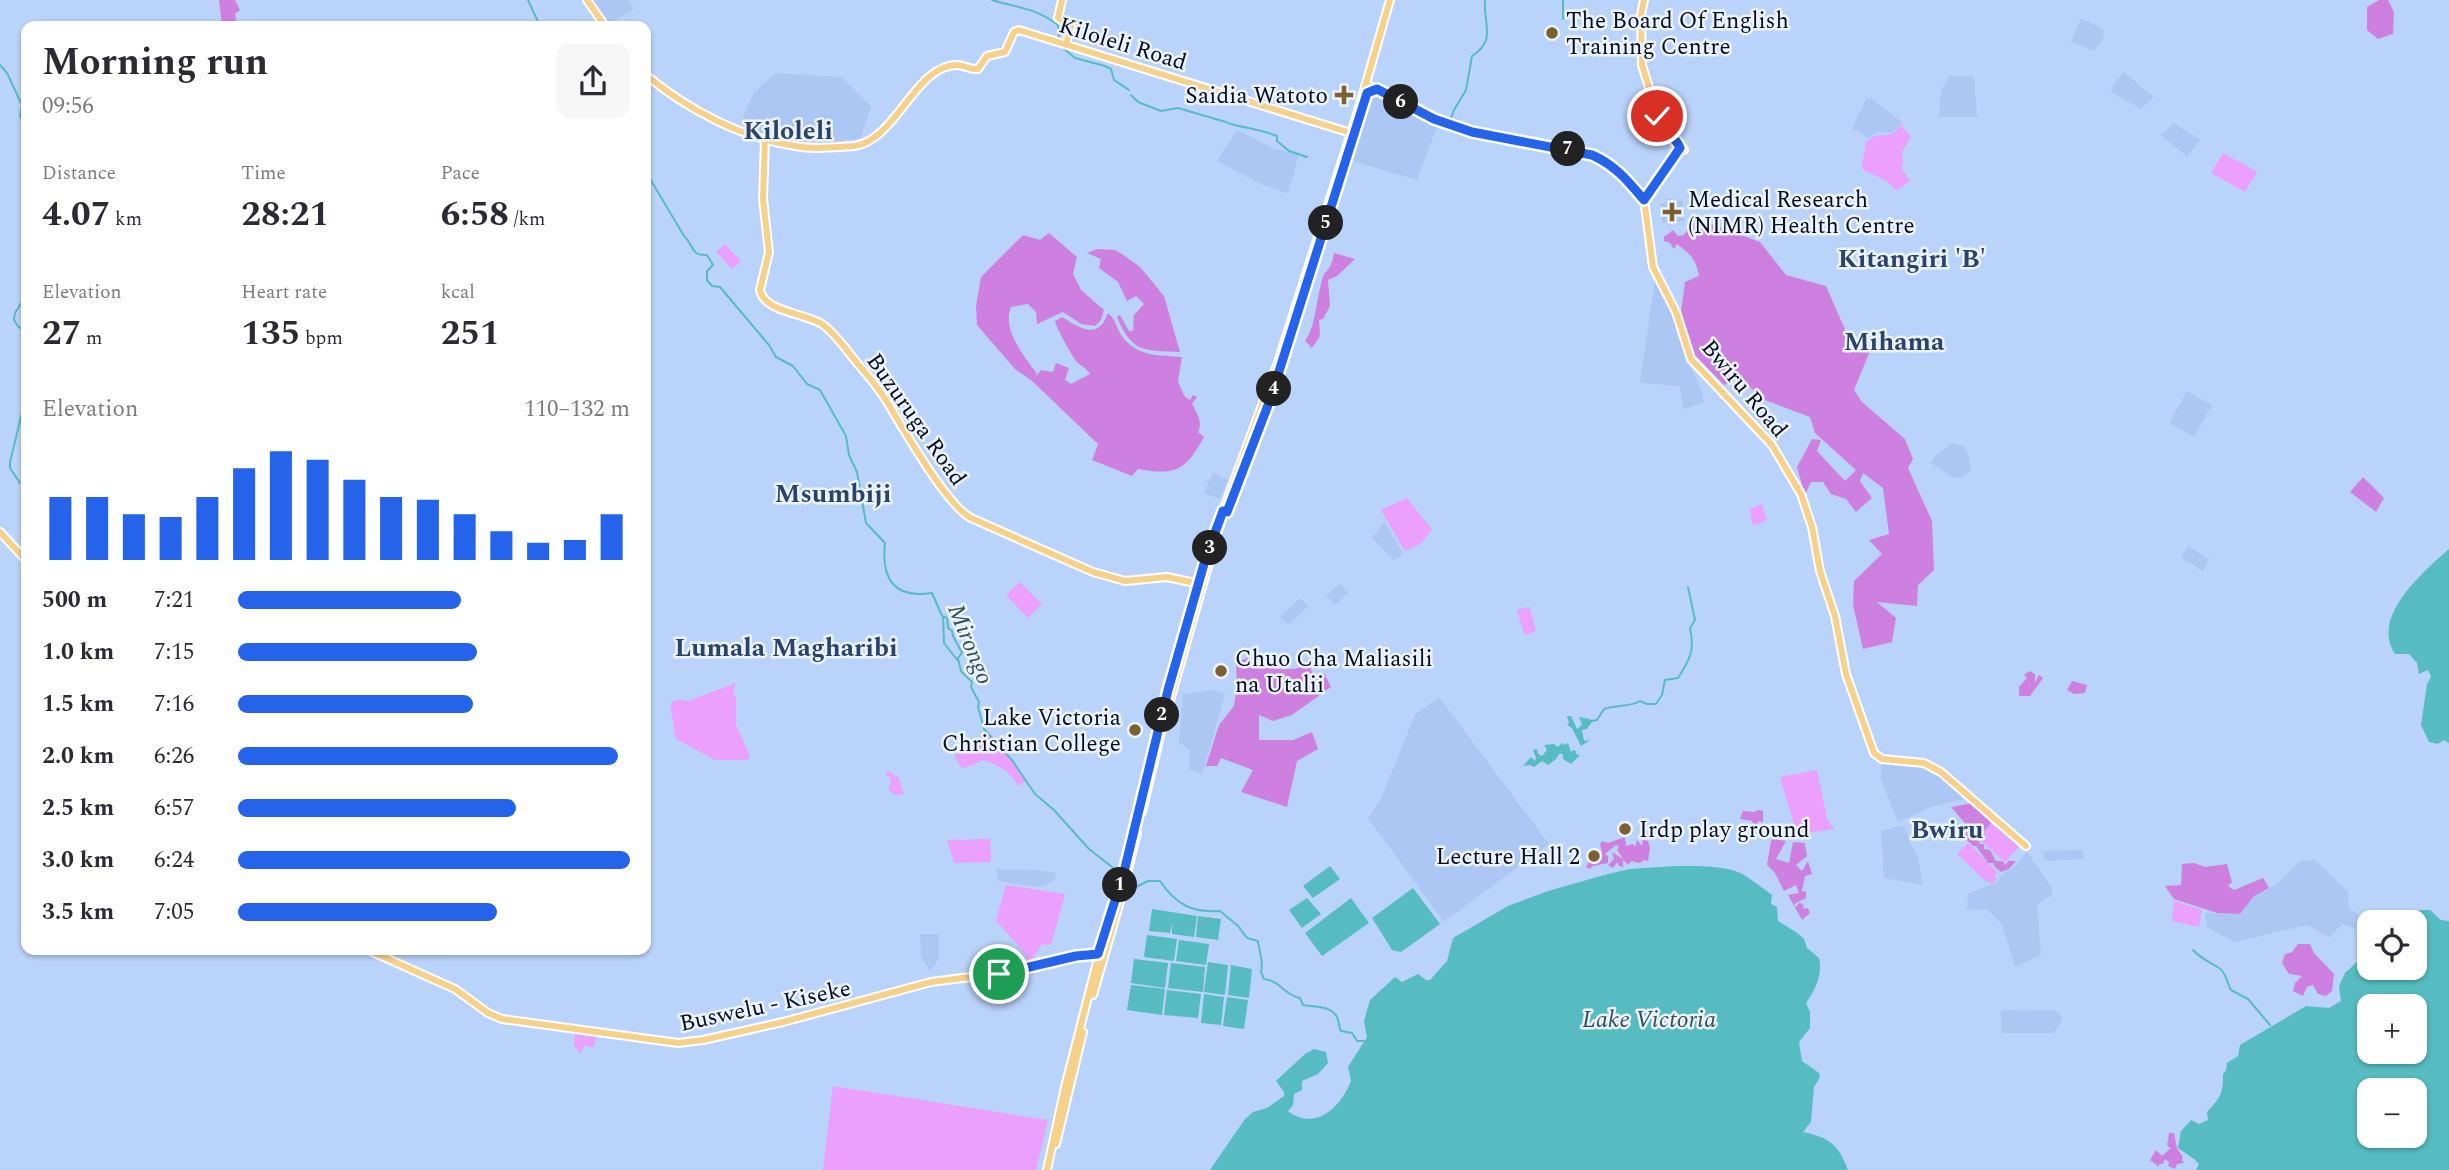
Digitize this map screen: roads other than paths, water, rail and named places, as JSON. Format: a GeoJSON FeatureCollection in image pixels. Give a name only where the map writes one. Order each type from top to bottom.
{"type":"FeatureCollection","features":[{"type":"Feature","properties":{"kind":"main road"},"geometry":{"type":"LineString","coordinates":[[587,0],[602,21]]}},
{"type":"Feature","properties":{"kind":"main road"},"geometry":{"type":"LineString","coordinates":[[1062,0],[1058,18],[1071,26],[1066,44]]}},
{"type":"Feature","properties":{"kind":"main road"},"geometry":{"type":"LineString","coordinates":[[1049,1170],[1065,1087],[1098,954],[1126,873],[1156,734],[1201,584],[1271,384],[1368,86],[1392,0]]}},
{"type":"Feature","properties":{"kind":"main road"},"geometry":{"type":"LineString","coordinates":[[1368,86],[1426,115],[1472,132],[1592,155],[1604,160],[1626,178],[1644,200],[1680,149],[1661,126],[1642,63],[1644,0]]}},
{"type":"Feature","properties":{"kind":"main road","name":"Kiloleli Road"},"geometry":{"type":"LineString","coordinates":[[765,139],[799,147],[859,145],[889,124],[932,75],[957,65],[978,69],[987,56],[1005,52],[1016,30],[1352,133]]}},
{"type":"Feature","properties":{"kind":"main road"},"geometry":{"type":"LineString","coordinates":[[651,79],[684,102],[717,120],[765,139]]}},
{"type":"Feature","properties":{"kind":"main road","name":"Buzuruga Road"},"geometry":{"type":"LineString","coordinates":[[765,139],[763,200],[769,246],[760,290],[762,297],[772,306],[809,317],[832,332],[883,396],[922,458],[960,510],[971,518],[1093,572],[1125,581],[1167,577],[1201,584]]}},
{"type":"Feature","properties":{"kind":"main road","name":"Bwiru Road"},"geometry":{"type":"LineString","coordinates":[[1644,200],[1653,267],[1676,312],[1691,359],[1772,445],[1804,500],[1820,571],[1833,610],[1846,674],[1874,753],[1882,758],[1916,761],[1931,766],[1955,783],[2026,846]]}},
{"type":"Feature","properties":{"kind":"main road"},"geometry":{"type":"LineString","coordinates":[[0,532],[21,554]]}},
{"type":"Feature","properties":{"kind":"main road"},"geometry":{"type":"LineString","coordinates":[[1049,1170],[1123,882]]}},
{"type":"Feature","properties":{"kind":"main road","name":"Buswelu - Kiseke"},"geometry":{"type":"LineString","coordinates":[[376,955],[455,989],[488,1013],[502,1019],[673,1043],[703,1040],[783,1022],[931,982],[1010,972],[1076,956],[1098,954]]}},
{"type":"Feature","properties":{"kind":"water"},"geometry":{"type":"Polygon","coordinates":[[[2449,549],[2449,743],[2444,740],[2438,744],[2429,742],[2421,725],[2427,684],[2431,677],[2428,670],[2419,674],[2417,663],[2409,654],[2395,654],[2389,640],[2389,625],[2403,596],[2449,549]]]}},
{"type":"Feature","properties":{"kind":"water"},"geometry":{"type":"Polygon","coordinates":[[[1567,716],[1571,716],[1577,729],[1582,725],[1579,717],[1590,719],[1592,722],[1587,729],[1582,730],[1584,741],[1590,740],[1581,746],[1572,728],[1567,725],[1567,716]]]}},
{"type":"Feature","properties":{"kind":"water"},"geometry":{"type":"Polygon","coordinates":[[[1562,743],[1568,743],[1571,752],[1576,751],[1576,754],[1580,755],[1571,764],[1563,759],[1560,753],[1548,765],[1542,761],[1534,767],[1523,766],[1531,757],[1535,761],[1533,750],[1537,749],[1542,756],[1547,750],[1544,745],[1554,744],[1558,747],[1562,743]]]}},
{"type":"Feature","properties":{"kind":"water"},"geometry":{"type":"Polygon","coordinates":[[[1330,866],[1340,879],[1313,898],[1303,886],[1330,866]]]}},
{"type":"Feature","properties":{"kind":"water","name":"Lake Victoria"},"geometry":{"type":"Polygon","coordinates":[[[1676,866],[1720,868],[1748,877],[1772,895],[1771,904],[1777,907],[1778,921],[1804,939],[1807,948],[1819,958],[1817,982],[1806,1003],[1810,1012],[1810,1028],[1799,1042],[1802,1061],[1819,1073],[1820,1077],[1814,1087],[1811,1122],[1803,1132],[1832,1143],[1848,1170],[1210,1170],[1245,1119],[1284,1096],[1276,1081],[1314,1049],[1326,1052],[1328,1063],[1318,1074],[1302,1081],[1302,1090],[1294,1094],[1293,1105],[1288,1111],[1308,1119],[1326,1114],[1334,1107],[1347,1091],[1351,1081],[1348,1067],[1367,1037],[1364,1021],[1370,1000],[1395,977],[1402,982],[1418,974],[1430,980],[1447,961],[1453,938],[1508,906],[1548,891],[1630,869],[1676,866]]]}},
{"type":"Feature","properties":{"kind":"water"},"geometry":{"type":"Polygon","coordinates":[[[1413,888],[1440,924],[1401,952],[1392,950],[1372,918],[1413,888]]]}},
{"type":"Feature","properties":{"kind":"water"},"geometry":{"type":"Polygon","coordinates":[[[1307,898],[1321,914],[1302,928],[1289,910],[1307,898]]]}},
{"type":"Feature","properties":{"kind":"water"},"geometry":{"type":"Polygon","coordinates":[[[1351,898],[1369,923],[1322,956],[1305,933],[1351,898]]]}},
{"type":"Feature","properties":{"kind":"water"},"geometry":{"type":"Polygon","coordinates":[[[1152,909],[1197,916],[1194,937],[1172,934],[1172,924],[1170,933],[1149,931],[1152,909]]]}},
{"type":"Feature","properties":{"kind":"water"},"geometry":{"type":"Polygon","coordinates":[[[2427,910],[2441,920],[2449,921],[2449,1170],[2196,1170],[2199,1164],[2178,1148],[2181,1131],[2191,1120],[2199,1124],[2208,1120],[2207,1112],[2222,1091],[2227,1063],[2238,1056],[2240,1045],[2306,1006],[2329,1008],[2341,1001],[2339,986],[2345,973],[2357,962],[2357,980],[2427,980],[2427,910]]]}},
{"type":"Feature","properties":{"kind":"water"},"geometry":{"type":"Polygon","coordinates":[[[1198,916],[1221,919],[1218,940],[1196,937],[1198,916]]]}},
{"type":"Feature","properties":{"kind":"water"},"geometry":{"type":"Polygon","coordinates":[[[1147,935],[1177,939],[1174,961],[1144,957],[1147,935]]]}},
{"type":"Feature","properties":{"kind":"water"},"geometry":{"type":"Polygon","coordinates":[[[1179,940],[1209,944],[1206,965],[1176,961],[1179,940]]]}},
{"type":"Feature","properties":{"kind":"water"},"geometry":{"type":"Polygon","coordinates":[[[1134,959],[1168,963],[1165,988],[1131,983],[1134,959]]]}},
{"type":"Feature","properties":{"kind":"water"},"geometry":{"type":"Polygon","coordinates":[[[1208,962],[1228,965],[1225,995],[1204,992],[1208,962]]]}},
{"type":"Feature","properties":{"kind":"water"},"geometry":{"type":"Polygon","coordinates":[[[1171,963],[1205,967],[1203,992],[1168,988],[1171,963]]]}},
{"type":"Feature","properties":{"kind":"water"},"geometry":{"type":"Polygon","coordinates":[[[1231,965],[1252,969],[1249,998],[1228,995],[1231,965]]]}},
{"type":"Feature","properties":{"kind":"water"},"geometry":{"type":"Polygon","coordinates":[[[1131,985],[1165,989],[1162,1015],[1127,1010],[1131,985]]]}},
{"type":"Feature","properties":{"kind":"water"},"geometry":{"type":"Polygon","coordinates":[[[1167,990],[1201,994],[1198,1018],[1164,1015],[1167,990]]]}},
{"type":"Feature","properties":{"kind":"water"},"geometry":{"type":"Polygon","coordinates":[[[1204,994],[1224,997],[1221,1025],[1201,1023],[1204,994]]]}},
{"type":"Feature","properties":{"kind":"water"},"geometry":{"type":"Polygon","coordinates":[[[1227,997],[1248,1000],[1244,1029],[1223,1026],[1227,997]]]}},
{"type":"Feature","properties":{"kind":"waterway","name":"Mirongo"},"geometry":{"type":"LineString","coordinates":[[528,0],[538,21]]}},
{"type":"Feature","properties":{"kind":"waterway"},"geometry":{"type":"LineString","coordinates":[[992,0],[1033,11],[1049,19],[1058,25],[1059,38]]}},
{"type":"Feature","properties":{"kind":"waterway"},"geometry":{"type":"LineString","coordinates":[[1450,121],[1466,90],[1472,56],[1480,50],[1487,38],[1485,0]]}},
{"type":"Feature","properties":{"kind":"waterway"},"geometry":{"type":"LineString","coordinates":[[1563,0],[1563,19]]}},
{"type":"Feature","properties":{"kind":"waterway"},"geometry":{"type":"LineString","coordinates":[[1061,46],[1075,58],[1111,69],[1114,80],[1129,90]]}},
{"type":"Feature","properties":{"kind":"waterway"},"geometry":{"type":"LineString","coordinates":[[0,65],[7,73],[21,103]]}},
{"type":"Feature","properties":{"kind":"waterway"},"geometry":{"type":"LineString","coordinates":[[1131,95],[1138,102],[1161,111],[1178,108],[1226,122]]}},
{"type":"Feature","properties":{"kind":"waterway"},"geometry":{"type":"LineString","coordinates":[[21,110],[21,119]]}},
{"type":"Feature","properties":{"kind":"waterway"},"geometry":{"type":"LineString","coordinates":[[1228,123],[1277,136],[1277,141],[1289,151],[1307,157]]}},
{"type":"Feature","properties":{"kind":"waterway","name":"Mirongo"},"geometry":{"type":"LineString","coordinates":[[651,180],[693,250],[707,255],[713,265],[707,271],[707,280],[712,286],[720,287],[776,357],[793,366],[807,384],[820,390],[846,436],[849,455],[857,472],[866,523],[885,543],[884,556],[888,576],[893,584],[908,593],[932,593],[942,616],[947,618],[948,628],[962,653],[958,658],[961,671],[972,682],[971,687],[979,702],[984,729],[1012,760],[1035,794],[1054,810],[1089,849],[1121,874]]}},
{"type":"Feature","properties":{"kind":"waterway"},"geometry":{"type":"LineString","coordinates":[[21,303],[14,320],[21,329]]}},
{"type":"Feature","properties":{"kind":"waterway"},"geometry":{"type":"LineString","coordinates":[[20,483],[10,468],[10,462],[21,417]]}},
{"type":"Feature","properties":{"kind":"waterway"},"geometry":{"type":"LineString","coordinates":[[1591,721],[1597,720],[1604,709],[1640,701],[1656,704],[1662,695],[1665,680],[1678,678],[1690,654],[1690,628],[1695,620],[1688,587]]}},
{"type":"Feature","properties":{"kind":"waterway"},"geometry":{"type":"LineString","coordinates":[[943,617],[944,643],[958,661]]}},
{"type":"Feature","properties":{"kind":"waterway","name":"Mirongo"},"geometry":{"type":"LineString","coordinates":[[1127,880],[1134,888],[1148,881],[1160,881],[1172,896],[1186,906],[1201,911],[1220,911],[1238,926],[1247,938],[1258,941],[1264,979],[1300,998],[1303,1005],[1332,1012],[1336,1015],[1341,1031],[1352,1033],[1357,1041],[1364,1041]]}},
{"type":"Feature","properties":{"kind":"waterway"},"geometry":{"type":"LineString","coordinates":[[2193,950],[2221,970],[2231,990],[2248,999],[2270,1025]]}},
{"type":"Feature","properties":{"kind":"place","name":"The Board Of English Training Centre"},"geometry":{"type":"Point","coordinates":[1552,33]}},
{"type":"Feature","properties":{"kind":"place","name":"Saidia Watoto"},"geometry":{"type":"Point","coordinates":[1344,95]}},
{"type":"Feature","properties":{"kind":"place","name":"Medical Research (NIMR) Health Centre"},"geometry":{"type":"Point","coordinates":[1672,212]}},
{"type":"Feature","properties":{"kind":"place","name":"Chuo Cha Maliasili na Utalii"},"geometry":{"type":"Point","coordinates":[1221,671]}},
{"type":"Feature","properties":{"kind":"place","name":"Lake Victoria Christian College"},"geometry":{"type":"Point","coordinates":[1135,730]}},
{"type":"Feature","properties":{"kind":"place","name":"Irdp play ground"},"geometry":{"type":"Point","coordinates":[1625,829]}},
{"type":"Feature","properties":{"kind":"place","name":"Lecture Hall 2"},"geometry":{"type":"Point","coordinates":[1594,856]}},
{"type":"Feature","properties":{"kind":"district","name":"Kiloleli"},"geometry":{"type":"Point","coordinates":[788,130]}},
{"type":"Feature","properties":{"kind":"district","name":"Kitangiri 'B'"},"geometry":{"type":"Point","coordinates":[1912,258]}},
{"type":"Feature","properties":{"kind":"district","name":"Mihama"},"geometry":{"type":"Point","coordinates":[1894,341]}},
{"type":"Feature","properties":{"kind":"district","name":"Msumbiji"},"geometry":{"type":"Point","coordinates":[833,493]}},
{"type":"Feature","properties":{"kind":"district","name":"Lumala Magharibi"},"geometry":{"type":"Point","coordinates":[786,647]}},
{"type":"Feature","properties":{"kind":"district","name":"Bwiru"},"geometry":{"type":"Point","coordinates":[1947,829]}}]}
